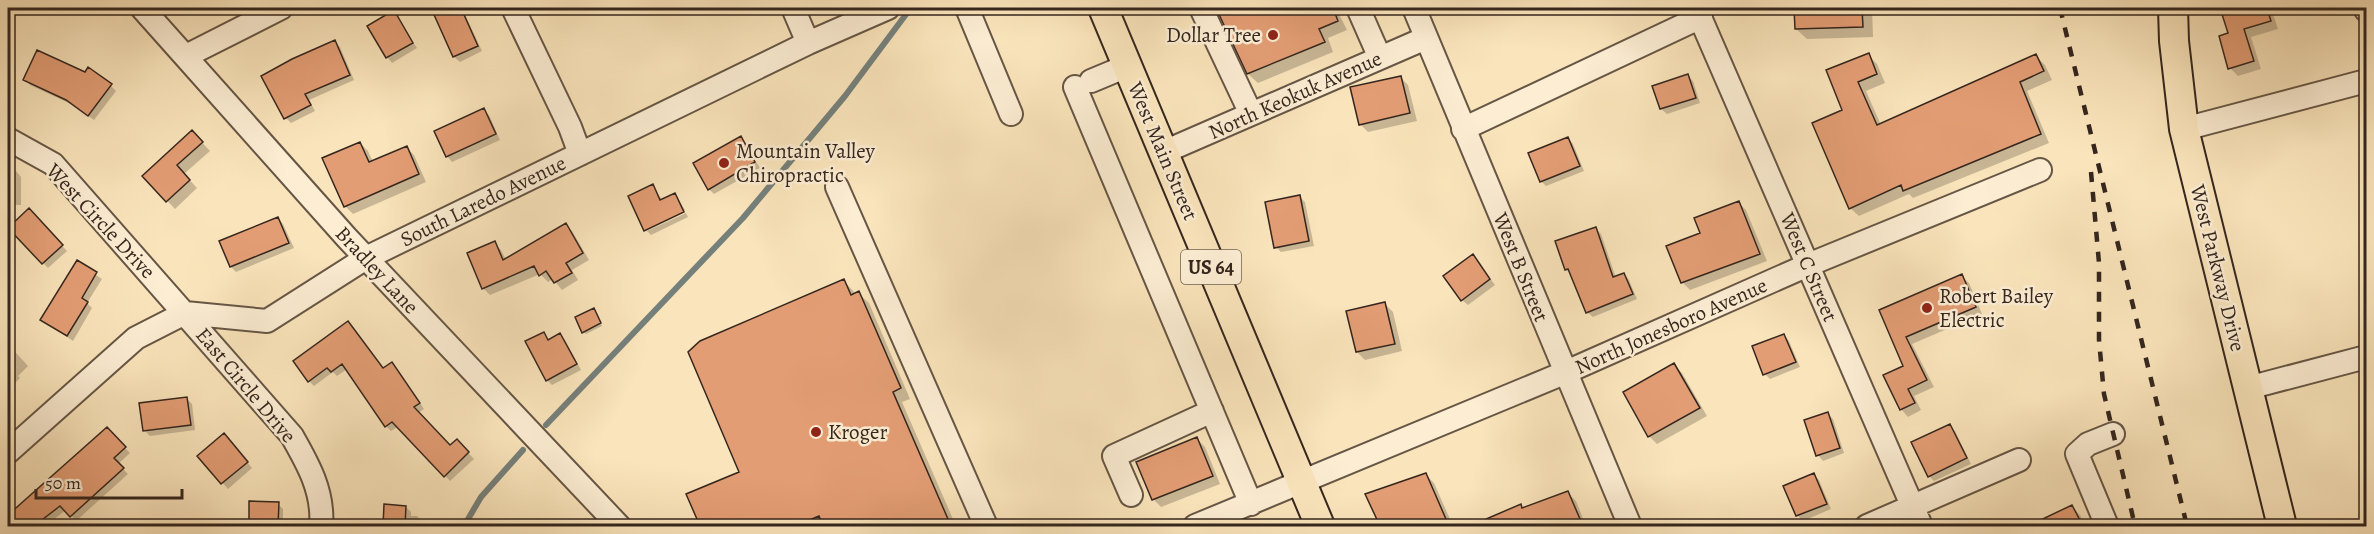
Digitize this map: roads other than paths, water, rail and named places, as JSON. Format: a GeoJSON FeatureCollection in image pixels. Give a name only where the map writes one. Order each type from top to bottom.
{"type":"FeatureCollection","features":[{"type":"Feature","properties":{"kind":"main road","name":"West Main Street"},"geometry":{"type":"LineString","coordinates":[[1103,8],[1320,526]]}},
{"type":"Feature","properties":{"kind":"main road","name":"West Parkway Drive"},"geometry":{"type":"LineString","coordinates":[[2173,8],[2174,42],[2184,129],[2282,526]]}},
{"type":"Feature","properties":{"kind":"street","name":"Bradley Lane"},"geometry":{"type":"LineString","coordinates":[[142,8],[366,258],[619,526]]}},
{"type":"Feature","properties":{"kind":"street"},"geometry":{"type":"LineString","coordinates":[[186,56],[281,8]]}},
{"type":"Feature","properties":{"kind":"street"},"geometry":{"type":"LineString","coordinates":[[513,8],[570,127],[580,154]]}},
{"type":"Feature","properties":{"kind":"street"},"geometry":{"type":"LineString","coordinates":[[793,8],[808,43]]}},
{"type":"Feature","properties":{"kind":"street","name":"South Laredo Avenue"},"geometry":{"type":"LineString","coordinates":[[185,313],[267,321],[366,258],[808,43],[888,8]]}},
{"type":"Feature","properties":{"kind":"street"},"geometry":{"type":"LineString","coordinates":[[967,8],[1011,114]]}},
{"type":"Feature","properties":{"kind":"street"},"geometry":{"type":"LineString","coordinates":[[1201,8],[1251,114]]}},
{"type":"Feature","properties":{"kind":"street"},"geometry":{"type":"LineString","coordinates":[[1358,8],[1380,58]]}},
{"type":"Feature","properties":{"kind":"street","name":"West B Street"},"geometry":{"type":"LineString","coordinates":[[1414,8],[1564,373],[1630,526]]}},
{"type":"Feature","properties":{"kind":"street"},"geometry":{"type":"LineString","coordinates":[[1463,129],[1698,12]]}},
{"type":"Feature","properties":{"kind":"street","name":"West C Street"},"geometry":{"type":"LineString","coordinates":[[1698,12],[1917,516]]}},
{"type":"Feature","properties":{"kind":"street","name":"North Keokuk Avenue"},"geometry":{"type":"LineString","coordinates":[[1164,152],[1426,38]]}},
{"type":"Feature","properties":{"kind":"street"},"geometry":{"type":"LineString","coordinates":[[1127,66],[1083,84],[1251,504]]}},
{"type":"Feature","properties":{"kind":"street"},"geometry":{"type":"LineString","coordinates":[[2184,129],[2367,81]]}},
{"type":"Feature","properties":{"kind":"street","name":"West Circle Drive"},"geometry":{"type":"LineString","coordinates":[[8,139],[53,164],[185,313]]}},
{"type":"Feature","properties":{"kind":"street","name":"North Jonesboro Avenue"},"geometry":{"type":"LineString","coordinates":[[1195,526],[1302,484],[1564,373],[1808,265],[2040,170]]}},
{"type":"Feature","properties":{"kind":"street"},"geometry":{"type":"LineString","coordinates":[[837,187],[986,526]]}},
{"type":"Feature","properties":{"kind":"street"},"geometry":{"type":"LineString","coordinates":[[8,452],[136,338],[185,313]]}},
{"type":"Feature","properties":{"kind":"street","name":"East Circle Drive"},"geometry":{"type":"LineString","coordinates":[[185,313],[292,436],[313,474],[322,513],[321,526]]}},
{"type":"Feature","properties":{"kind":"street"},"geometry":{"type":"LineString","coordinates":[[2248,388],[2367,357]]}},
{"type":"Feature","properties":{"kind":"street"},"geometry":{"type":"LineString","coordinates":[[1131,495],[1114,456],[1212,411]]}},
{"type":"Feature","properties":{"kind":"street"},"geometry":{"type":"LineString","coordinates":[[2107,526],[2077,454],[2088,444],[2113,434]]}},
{"type":"Feature","properties":{"kind":"street"},"geometry":{"type":"LineString","coordinates":[[1867,526],[1917,516],[2019,460]]}},
{"type":"Feature","properties":{"kind":"waterway"},"geometry":{"type":"LineString","coordinates":[[546,425],[743,218],[845,96],[907,13]]}},
{"type":"Feature","properties":{"kind":"waterway"},"geometry":{"type":"LineString","coordinates":[[464,526],[481,497],[523,450]]}},
{"type":"Feature","properties":{"kind":"railway"},"geometry":{"type":"LineString","coordinates":[[2060,8],[2187,526]]}},
{"type":"Feature","properties":{"kind":"railway"},"geometry":{"type":"LineString","coordinates":[[2091,172],[2099,263],[2099,340],[2104,394],[2135,526]]}},
{"type":"Feature","properties":{"kind":"place","name":"Dollar Tree"},"geometry":{"type":"Point","coordinates":[1273,35]}},
{"type":"Feature","properties":{"kind":"place","name":"Mountain Valley Chiropractic"},"geometry":{"type":"Point","coordinates":[724,163]}},
{"type":"Feature","properties":{"kind":"place","name":"Robert Bailey Electric"},"geometry":{"type":"Point","coordinates":[1927,308]}},
{"type":"Feature","properties":{"kind":"place","name":"Kroger"},"geometry":{"type":"Point","coordinates":[816,432]}}]}
